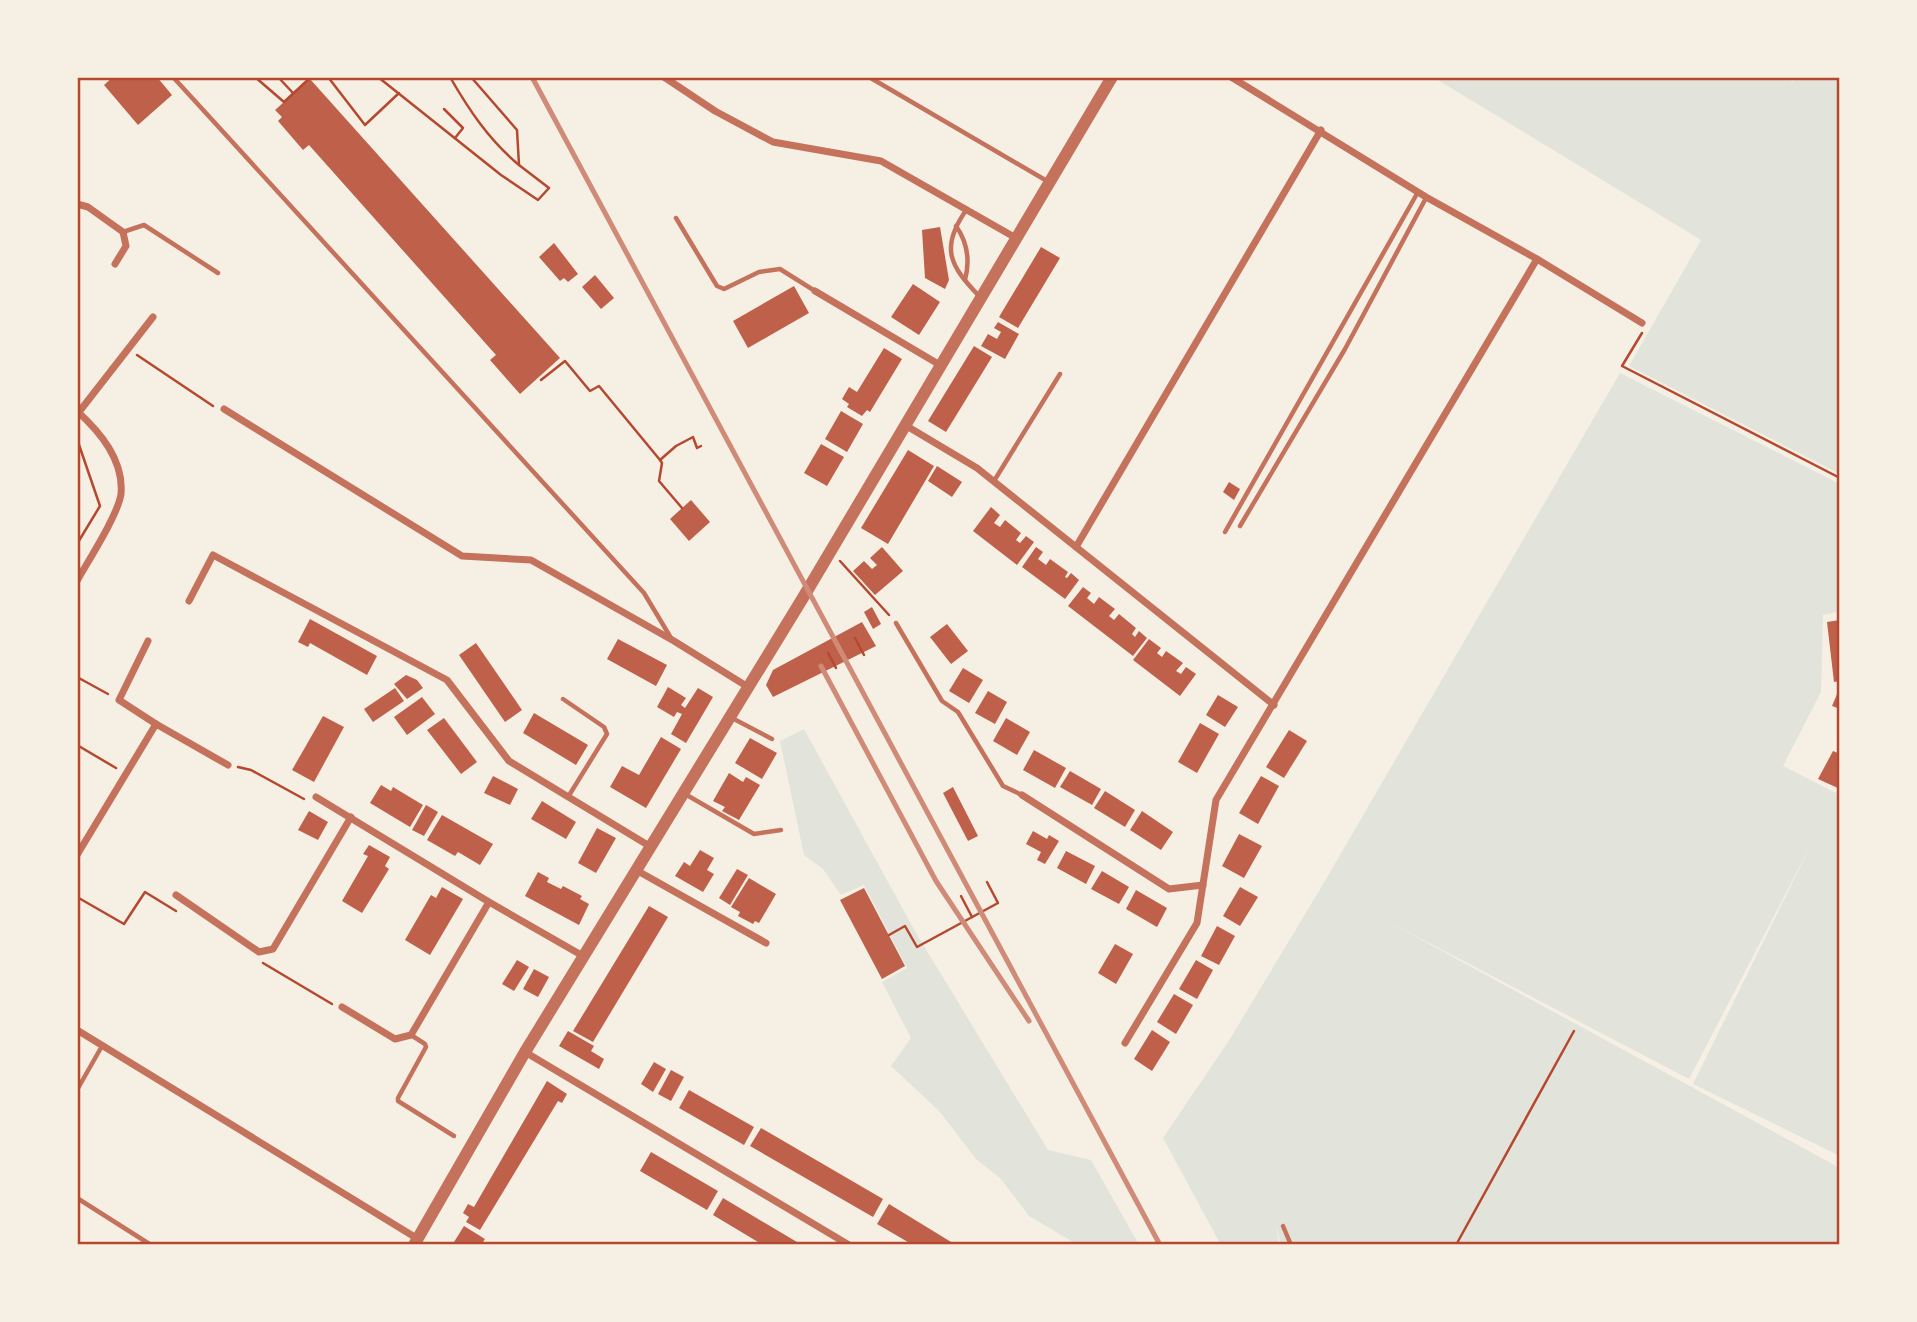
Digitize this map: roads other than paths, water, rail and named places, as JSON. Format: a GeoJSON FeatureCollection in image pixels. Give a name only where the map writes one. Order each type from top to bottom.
{"type":"FeatureCollection","features":[{"type":"Feature","properties":{"kind":"street"},"geometry":{"type":"LineString","coordinates":[[664,77],[715,111],[773,142],[881,160],[1016,238]]}},
{"type":"Feature","properties":{"kind":"street"},"geometry":{"type":"LineString","coordinates":[[1231,77],[1426,197],[1537,259],[1642,323]]}},
{"type":"Feature","properties":{"kind":"street"},"geometry":{"type":"LineString","coordinates":[[77,1030],[416,1242],[525,1052],[831,551],[1107,79]]}},
{"type":"Feature","properties":{"kind":"street"},"geometry":{"type":"LineString","coordinates":[[1076,547],[1321,131]]}},
{"type":"Feature","properties":{"kind":"street"},"geometry":{"type":"LineString","coordinates":[[77,204],[88,207],[122,232],[125,246],[115,264]]}},
{"type":"Feature","properties":{"kind":"street"},"geometry":{"type":"LineString","coordinates":[[1125,1043],[1197,923],[1216,800],[1537,259]]}},
{"type":"Feature","properties":{"kind":"street"},"geometry":{"type":"LineString","coordinates":[[815,291],[940,365]]}},
{"type":"Feature","properties":{"kind":"street"},"geometry":{"type":"LineString","coordinates":[[77,580],[107,529],[121,495],[117,462],[109,446],[78,412],[153,317]]}},
{"type":"Feature","properties":{"kind":"street"},"geometry":{"type":"LineString","coordinates":[[224,409],[462,556],[531,560],[674,641],[749,688]]}},
{"type":"Feature","properties":{"kind":"street"},"geometry":{"type":"LineString","coordinates":[[905,425],[993,481],[1274,705]]}},
{"type":"Feature","properties":{"kind":"street"},"geometry":{"type":"LineString","coordinates":[[189,601],[213,555],[447,680],[509,761],[651,847]]}},
{"type":"Feature","properties":{"kind":"street"},"geometry":{"type":"LineString","coordinates":[[148,641],[119,700],[228,765]]}},
{"type":"Feature","properties":{"kind":"street"},"geometry":{"type":"LineString","coordinates":[[77,855],[156,724]]}},
{"type":"Feature","properties":{"kind":"street"},"geometry":{"type":"LineString","coordinates":[[1022,795],[1169,889],[1203,885]]}},
{"type":"Feature","properties":{"kind":"street"},"geometry":{"type":"LineString","coordinates":[[316,797],[583,956]]}},
{"type":"Feature","properties":{"kind":"street"},"geometry":{"type":"LineString","coordinates":[[176,895],[259,952],[273,948],[351,817]]}},
{"type":"Feature","properties":{"kind":"street"},"geometry":{"type":"LineString","coordinates":[[636,870],[766,943]]}},
{"type":"Feature","properties":{"kind":"street"},"geometry":{"type":"LineString","coordinates":[[342,1007],[395,1039],[411,1035],[489,902]]}},
{"type":"Feature","properties":{"kind":"street"},"geometry":{"type":"LineString","coordinates":[[525,1052],[849,1245]]}},
{"type":"Feature","properties":{"kind":"lane"},"geometry":{"type":"LineString","coordinates":[[173,77],[644,593],[674,641]]}},
{"type":"Feature","properties":{"kind":"lane"},"geometry":{"type":"LineString","coordinates":[[869,77],[1049,182]]}},
{"type":"Feature","properties":{"kind":"lane"},"geometry":{"type":"LineString","coordinates":[[1225,532],[1418,192]]}},
{"type":"Feature","properties":{"kind":"lane"},"geometry":{"type":"LineString","coordinates":[[1240,526],[1345,349],[1426,197]]}},
{"type":"Feature","properties":{"kind":"lane"},"geometry":{"type":"LineString","coordinates":[[967,209],[955,225],[950,240],[953,263],[980,298]]}},
{"type":"Feature","properties":{"kind":"lane"},"geometry":{"type":"LineString","coordinates":[[676,218],[717,286],[724,289],[759,272],[780,269],[815,291]]}},
{"type":"Feature","properties":{"kind":"lane"},"geometry":{"type":"LineString","coordinates":[[122,232],[144,225],[218,273]]}},
{"type":"Feature","properties":{"kind":"lane"},"geometry":{"type":"LineString","coordinates":[[955,225],[966,247],[969,266],[965,281]]}},
{"type":"Feature","properties":{"kind":"lane"},"geometry":{"type":"LineString","coordinates":[[993,481],[1060,374]]}},
{"type":"Feature","properties":{"kind":"lane"},"geometry":{"type":"LineString","coordinates":[[896,624],[943,701],[958,712],[1003,786],[1022,795]]}},
{"type":"Feature","properties":{"kind":"lane"},"geometry":{"type":"LineString","coordinates":[[563,699],[604,727],[607,734],[568,797]]}},
{"type":"Feature","properties":{"kind":"lane"},"geometry":{"type":"LineString","coordinates":[[731,717],[772,739]]}},
{"type":"Feature","properties":{"kind":"lane"},"geometry":{"type":"LineString","coordinates":[[684,793],[754,834],[781,830]]}},
{"type":"Feature","properties":{"kind":"lane"},"geometry":{"type":"LineString","coordinates":[[411,1035],[426,1047],[398,1101],[454,1136]]}},
{"type":"Feature","properties":{"kind":"lane"},"geometry":{"type":"LineString","coordinates":[[77,1090],[102,1046]]}},
{"type":"Feature","properties":{"kind":"lane"},"geometry":{"type":"LineString","coordinates":[[77,1198],[151,1245]]}},
{"type":"Feature","properties":{"kind":"lane"},"geometry":{"type":"LineString","coordinates":[[1283,1226],[1291,1245]]}},
{"type":"Feature","properties":{"kind":"railway"},"geometry":{"type":"LineString","coordinates":[[532,77],[1160,1245]]}},
{"type":"Feature","properties":{"kind":"railway"},"geometry":{"type":"LineString","coordinates":[[821,666],[936,881],[1029,1021]]}}]}
